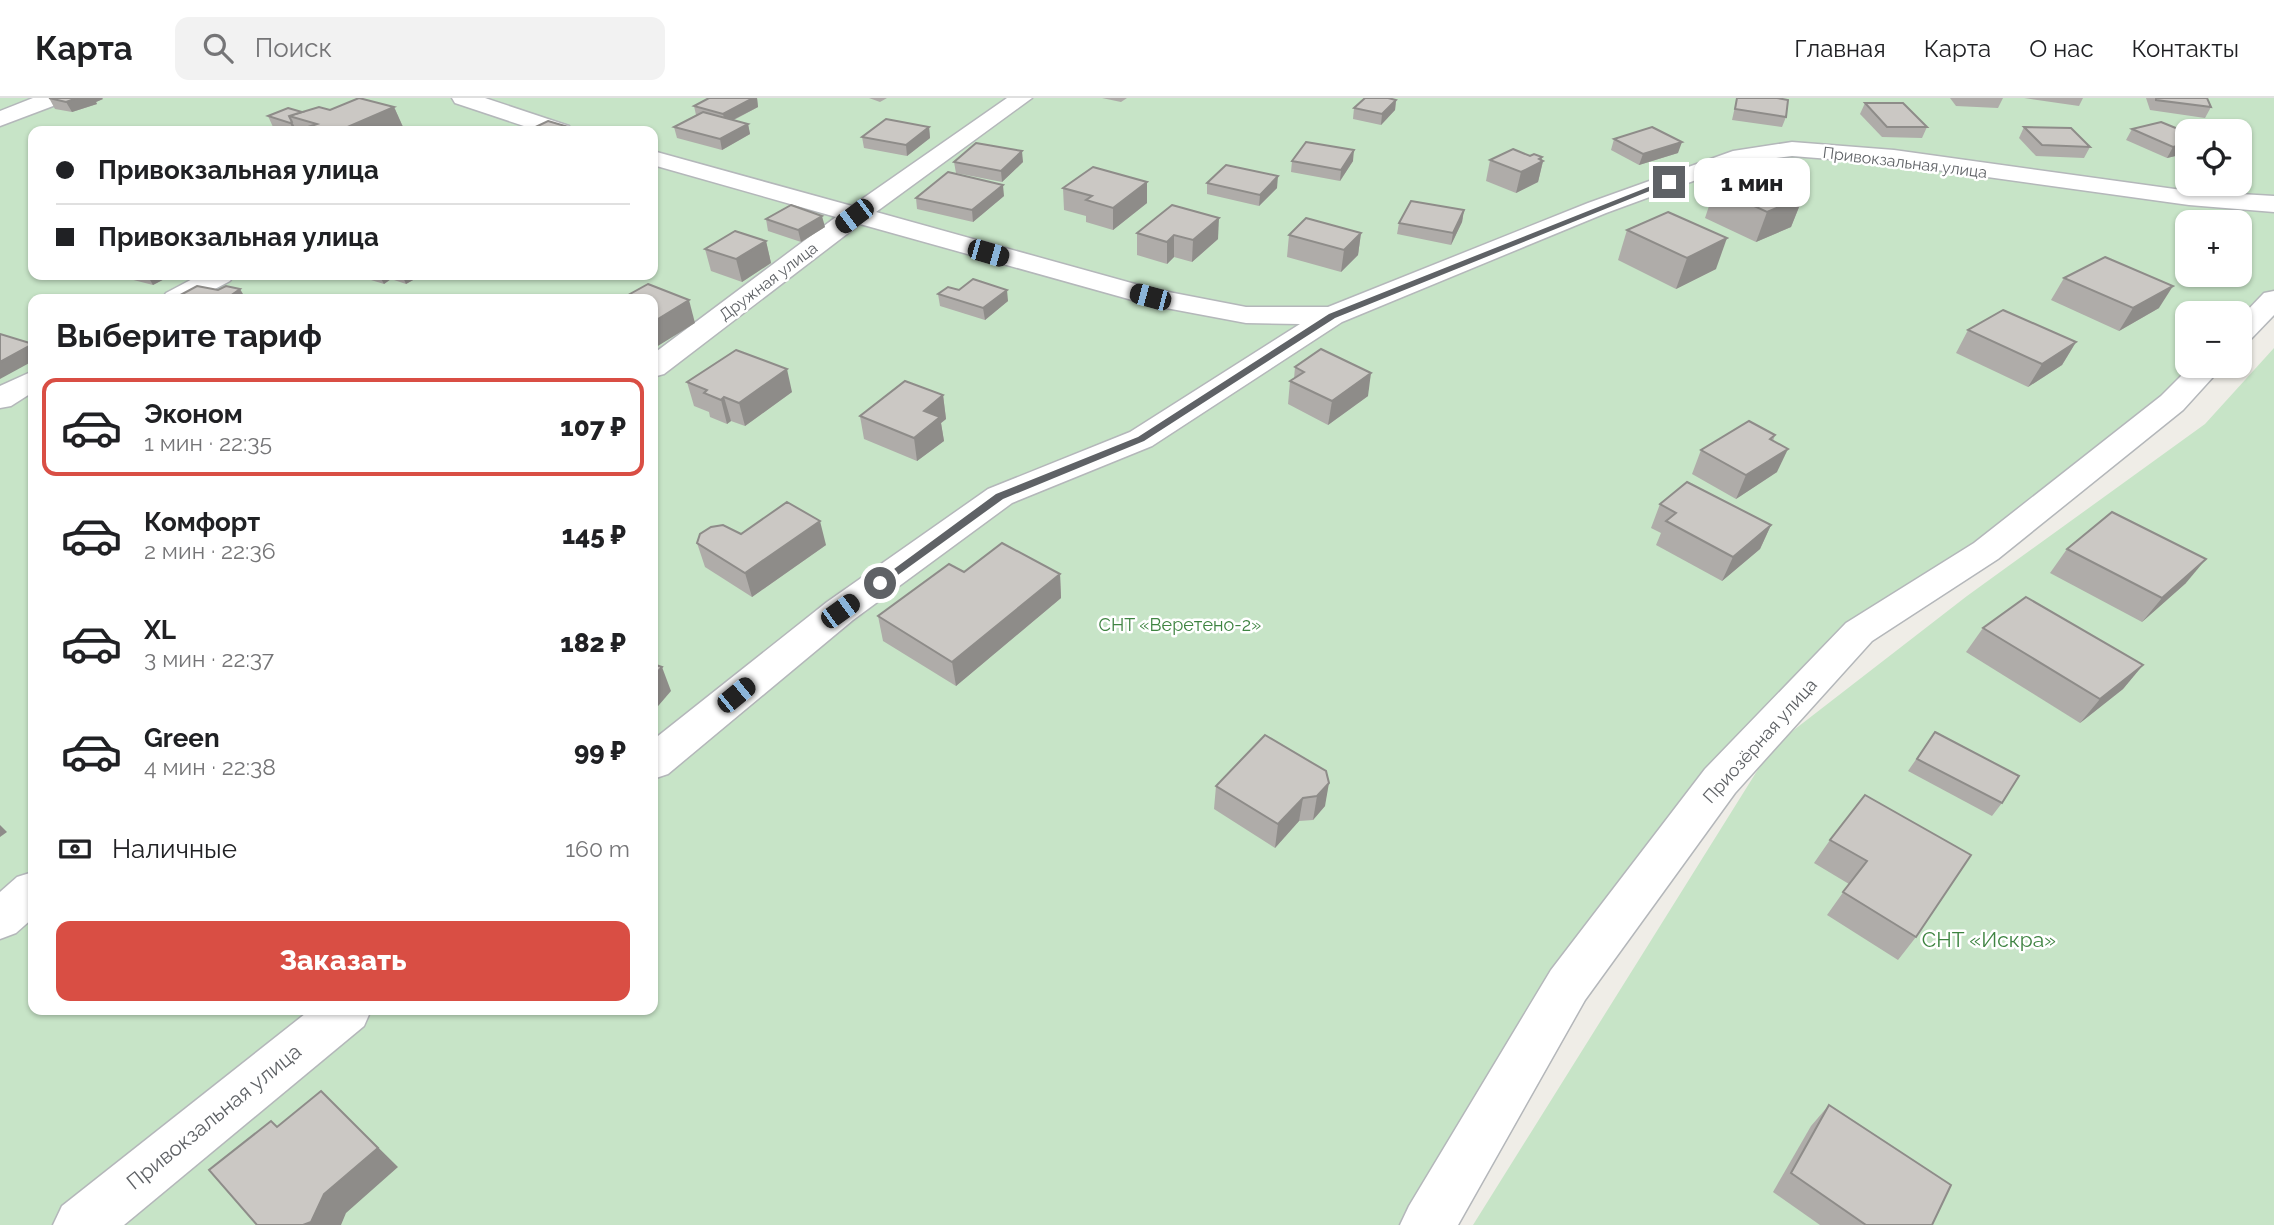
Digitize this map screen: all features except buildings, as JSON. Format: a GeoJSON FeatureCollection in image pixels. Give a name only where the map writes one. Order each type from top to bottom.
{"type":"FeatureCollection","features":[{"type":"Feature","properties":{"kind":"street"},"geometry":{"type":"LineString","coordinates":[[0,119],[53,98]]}},
{"type":"Feature","properties":{"kind":"street"},"geometry":{"type":"LineString","coordinates":[[463,98],[546,126]]}},
{"type":"Feature","properties":{"kind":"street"},"geometry":{"type":"LineString","coordinates":[[482,125],[525,98]]}},
{"type":"Feature","properties":{"kind":"street","name":"Дружная улица"},"geometry":{"type":"LineString","coordinates":[[658,364],[854,216],[1021,98]]}},
{"type":"Feature","properties":{"kind":"street","name":"Привокзальная улица"},"geometry":{"type":"LineString","coordinates":[[658,759],[840,611],[1000,496],[1141,439],[1332,316],[1597,208],[1741,156],[1792,149],[1894,157],[2176,196],[2274,205]]}},
{"type":"Feature","properties":{"kind":"street"},"geometry":{"type":"LineString","coordinates":[[658,159],[1150,297],[1246,315],[1332,316]]}},
{"type":"Feature","properties":{"kind":"street"},"geometry":{"type":"LineString","coordinates":[[185,294],[210,280]]}},
{"type":"Feature","properties":{"kind":"street"},"geometry":{"type":"LineString","coordinates":[[2252,322],[2274,299]]}},
{"type":"Feature","properties":{"kind":"street","name":"Приозёрная улица"},"geometry":{"type":"LineString","coordinates":[[1428,1225],[1568,985],[1720,781],[1859,632],[1986,551],[2172,403],[2196,378]]}},
{"type":"Feature","properties":{"kind":"street"},"geometry":{"type":"LineString","coordinates":[[0,399],[28,383]]}},
{"type":"Feature","properties":{"kind":"street"},"geometry":{"type":"LineString","coordinates":[[0,919],[28,895]]}},
{"type":"Feature","properties":{"kind":"street","name":"Привокзальная улица"},"geometry":{"type":"LineString","coordinates":[[81,1225],[341,1015]]}},
{"type":"Feature","properties":{"kind":"green space","name":"СНТ «Веретено-2»"},"geometry":{"type":"Polygon","coordinates":[[[0,98],[2274,98],[2274,299],[2252,322],[2252,301],[2175,301],[2175,378],[2196,378],[2172,403],[1859,632],[1720,781],[1428,1225],[0,1225],[0,98]]]}},
{"type":"Feature","properties":{"kind":"green space","name":"СНТ «Искра»"},"geometry":{"type":"Polygon","coordinates":[[[2274,348],[2274,1225],[1473,1225],[1772,747],[1967,596],[2205,424],[2247,378],[2252,378],[2252,372],[2274,348]]]}},
{"type":"Feature","properties":{"kind":"route"},"geometry":{"type":"LineString","coordinates":[[880,583],[1000,496],[1141,439],[1332,316],[1597,208],[1669,182]]}}]}
